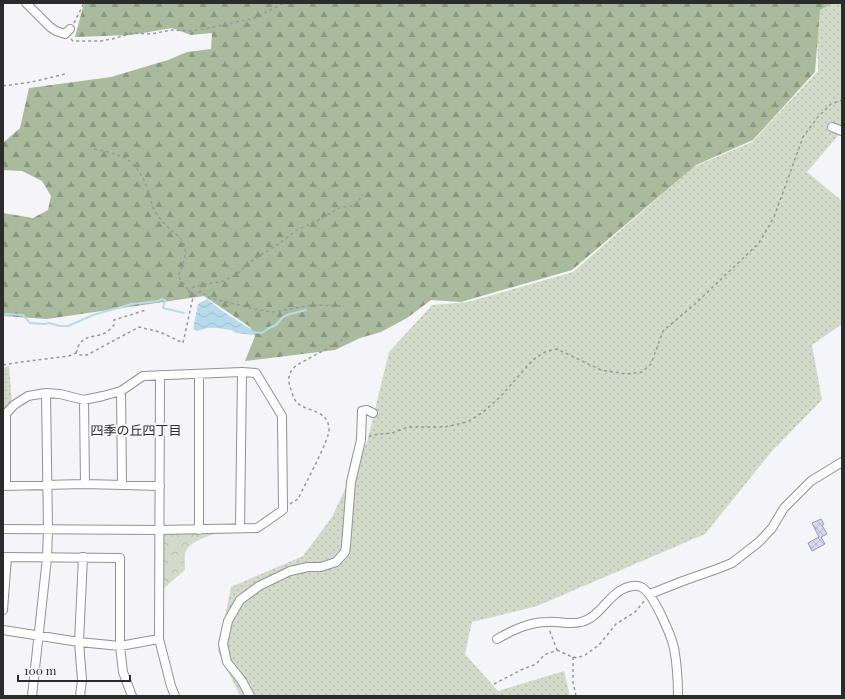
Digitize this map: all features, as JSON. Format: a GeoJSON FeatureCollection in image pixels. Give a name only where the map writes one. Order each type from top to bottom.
{"type":"FeatureCollection","features":[{"type":"Feature","properties":{"kind":"street"},"geometry":{"type":"LineString","coordinates":[[26,3],[50,27],[56,31],[68,32]]}},
{"type":"Feature","properties":{"kind":"street"},"geometry":{"type":"LineString","coordinates":[[832,127],[842,131]]}},
{"type":"Feature","properties":{"kind":"street"},"geometry":{"type":"LineString","coordinates":[[240,528],[242,372]]}},
{"type":"Feature","properties":{"kind":"street"},"geometry":{"type":"LineString","coordinates":[[3,529],[199,530],[257,528],[283,510],[283,506],[282,416],[256,373],[242,372],[143,376],[121,391],[84,400],[60,394],[46,393],[28,396],[4,415],[5,486],[85,484],[160,486]]}},
{"type":"Feature","properties":{"kind":"street"},"geometry":{"type":"LineString","coordinates":[[199,374],[199,530]]}},
{"type":"Feature","properties":{"kind":"street"},"geometry":{"type":"LineString","coordinates":[[160,375],[159,639],[175,696]]}},
{"type":"Feature","properties":{"kind":"street"},"geometry":{"type":"LineString","coordinates":[[121,391],[122,485]]}},
{"type":"Feature","properties":{"kind":"street"},"geometry":{"type":"LineString","coordinates":[[32,696],[47,558],[46,393]]}},
{"type":"Feature","properties":{"kind":"street"},"geometry":{"type":"LineString","coordinates":[[84,400],[85,484]]}},
{"type":"Feature","properties":{"kind":"street"},"geometry":{"type":"LineString","coordinates":[[250,696],[242,681],[227,662],[223,644],[228,621],[240,600],[259,586],[290,571],[300,568],[329,565],[341,558],[345,552],[346,546],[351,482],[361,440],[362,410],[367,410],[373,413]]}},
{"type":"Feature","properties":{"kind":"street"},"geometry":{"type":"LineString","coordinates":[[650,594],[717,570],[732,563],[759,542],[772,528],[784,508],[811,481],[842,462]]}},
{"type":"Feature","properties":{"kind":"street"},"geometry":{"type":"LineString","coordinates":[[3,610],[5,557],[120,558],[120,646],[123,672],[132,696]]}},
{"type":"Feature","properties":{"kind":"street"},"geometry":{"type":"LineString","coordinates":[[80,696],[82,680],[79,642],[83,557]]}},
{"type":"Feature","properties":{"kind":"street"},"geometry":{"type":"LineString","coordinates":[[497,639],[521,626],[547,622],[572,624],[582,622],[595,614],[621,590],[630,586],[641,586],[650,594],[673,646],[677,667],[678,696]]}},
{"type":"Feature","properties":{"kind":"street"},"geometry":{"type":"LineString","coordinates":[[3,630],[79,642],[120,646],[159,639]]}},
{"type":"Feature","properties":{"kind":"path"},"geometry":{"type":"LineString","coordinates":[[84,3],[68,32],[73,40],[112,39],[133,33],[150,34],[179,29],[191,31],[255,18],[284,3]]}},
{"type":"Feature","properties":{"kind":"path"},"geometry":{"type":"LineString","coordinates":[[3,86],[32,82],[65,74]]}},
{"type":"Feature","properties":{"kind":"path"},"geometry":{"type":"LineString","coordinates":[[361,440],[372,435],[392,433],[408,427],[445,427],[467,422],[482,413],[499,398],[533,360],[545,352],[557,349],[601,370],[626,374],[642,372],[651,364],[663,331],[695,304],[759,243],[774,217],[803,137],[817,118],[831,104],[842,100]]}},
{"type":"Feature","properties":{"kind":"path"},"geometry":{"type":"LineString","coordinates":[[94,149],[124,156],[139,171],[155,212],[183,242],[186,251],[183,265],[178,276],[193,297]]}},
{"type":"Feature","properties":{"kind":"path"},"geometry":{"type":"LineString","coordinates":[[188,292],[195,286],[224,281],[237,274],[254,259],[287,239],[297,230],[317,221],[341,207],[354,206],[363,195]]}},
{"type":"Feature","properties":{"kind":"path"},"geometry":{"type":"LineString","coordinates":[[3,365],[69,356],[76,353],[80,355],[87,355],[139,327],[160,332],[183,343],[193,297],[200,291],[210,298],[259,310],[274,312],[312,305],[344,306]]}},
{"type":"Feature","properties":{"kind":"path"},"geometry":{"type":"LineString","coordinates":[[76,353],[78,346],[84,339],[105,333],[114,325],[114,320],[146,310]]}},
{"type":"Feature","properties":{"kind":"path"},"geometry":{"type":"LineString","coordinates":[[283,506],[288,505],[298,499],[326,440],[329,429],[325,418],[321,414],[301,406],[296,401],[288,383],[288,375],[296,365],[346,338]]}},
{"type":"Feature","properties":{"kind":"path"},"geometry":{"type":"LineString","coordinates":[[494,684],[536,664],[544,655],[557,650],[578,658],[585,654],[599,645],[616,624],[635,612],[650,594]]}},
{"type":"Feature","properties":{"kind":"path"},"geometry":{"type":"LineString","coordinates":[[547,622],[557,650]]}},
{"type":"Feature","properties":{"kind":"path"},"geometry":{"type":"LineString","coordinates":[[573,657],[573,682],[576,696]]}},
{"type":"Feature","properties":{"kind":"green space"},"geometry":{"type":"Polygon","coordinates":[[[85,3],[833,3],[820,10],[815,72],[753,140],[696,165],[572,270],[461,302],[431,300],[407,318],[381,332],[360,338],[335,350],[245,361],[255,336],[250,327],[204,296],[47,319],[3,316],[3,213],[33,218],[48,210],[51,196],[42,181],[22,171],[3,170],[3,143],[20,128],[29,88],[111,77],[168,60],[187,52],[211,49],[212,33],[191,35],[172,28],[131,35],[75,37],[85,3]]]}},
{"type":"Feature","properties":{"kind":"green space"},"geometry":{"type":"Polygon","coordinates":[[[842,3],[842,131],[807,172],[842,201],[842,324],[812,345],[822,400],[772,451],[705,534],[537,606],[472,622],[465,654],[498,691],[564,671],[570,696],[240,696],[218,651],[231,587],[303,556],[332,517],[367,442],[389,352],[432,305],[468,302],[573,272],[693,167],[752,142],[818,71],[816,4],[842,3]]]}},
{"type":"Feature","properties":{"kind":"green space"},"geometry":{"type":"Polygon","coordinates":[[[9,366],[12,403],[3,412],[3,368],[9,366]]]}},
{"type":"Feature","properties":{"kind":"green space"},"geometry":{"type":"Polygon","coordinates":[[[223,531],[201,539],[191,545],[185,554],[185,570],[164,588],[163,533],[223,531]]]}},
{"type":"Feature","properties":{"kind":"water"},"geometry":{"type":"Polygon","coordinates":[[[207,299],[255,332],[253,335],[236,333],[231,330],[217,328],[208,328],[197,331],[193,329],[198,304],[207,299]]]}},
{"type":"Feature","properties":{"kind":"building"},"geometry":{"type":"Polygon","coordinates":[[[821,519],[824,524],[822,525],[827,534],[821,537],[825,544],[812,551],[808,543],[819,537],[812,523],[821,519]]]}},
{"type":"Feature","properties":{"kind":"waterway"},"geometry":{"type":"LineString","coordinates":[[3,315],[23,315],[30,323],[49,323],[60,326],[68,326],[93,315],[132,304],[158,301],[162,299],[165,300],[163,308],[184,313]]}},
{"type":"Feature","properties":{"kind":"waterway"},"geometry":{"type":"LineString","coordinates":[[252,332],[262,333],[276,325],[283,317],[306,310]]}},
{"type":"Feature","properties":{"kind":"district","name":"四季の丘四丁目"},"geometry":{"type":"Point","coordinates":[136,430]}}]}
